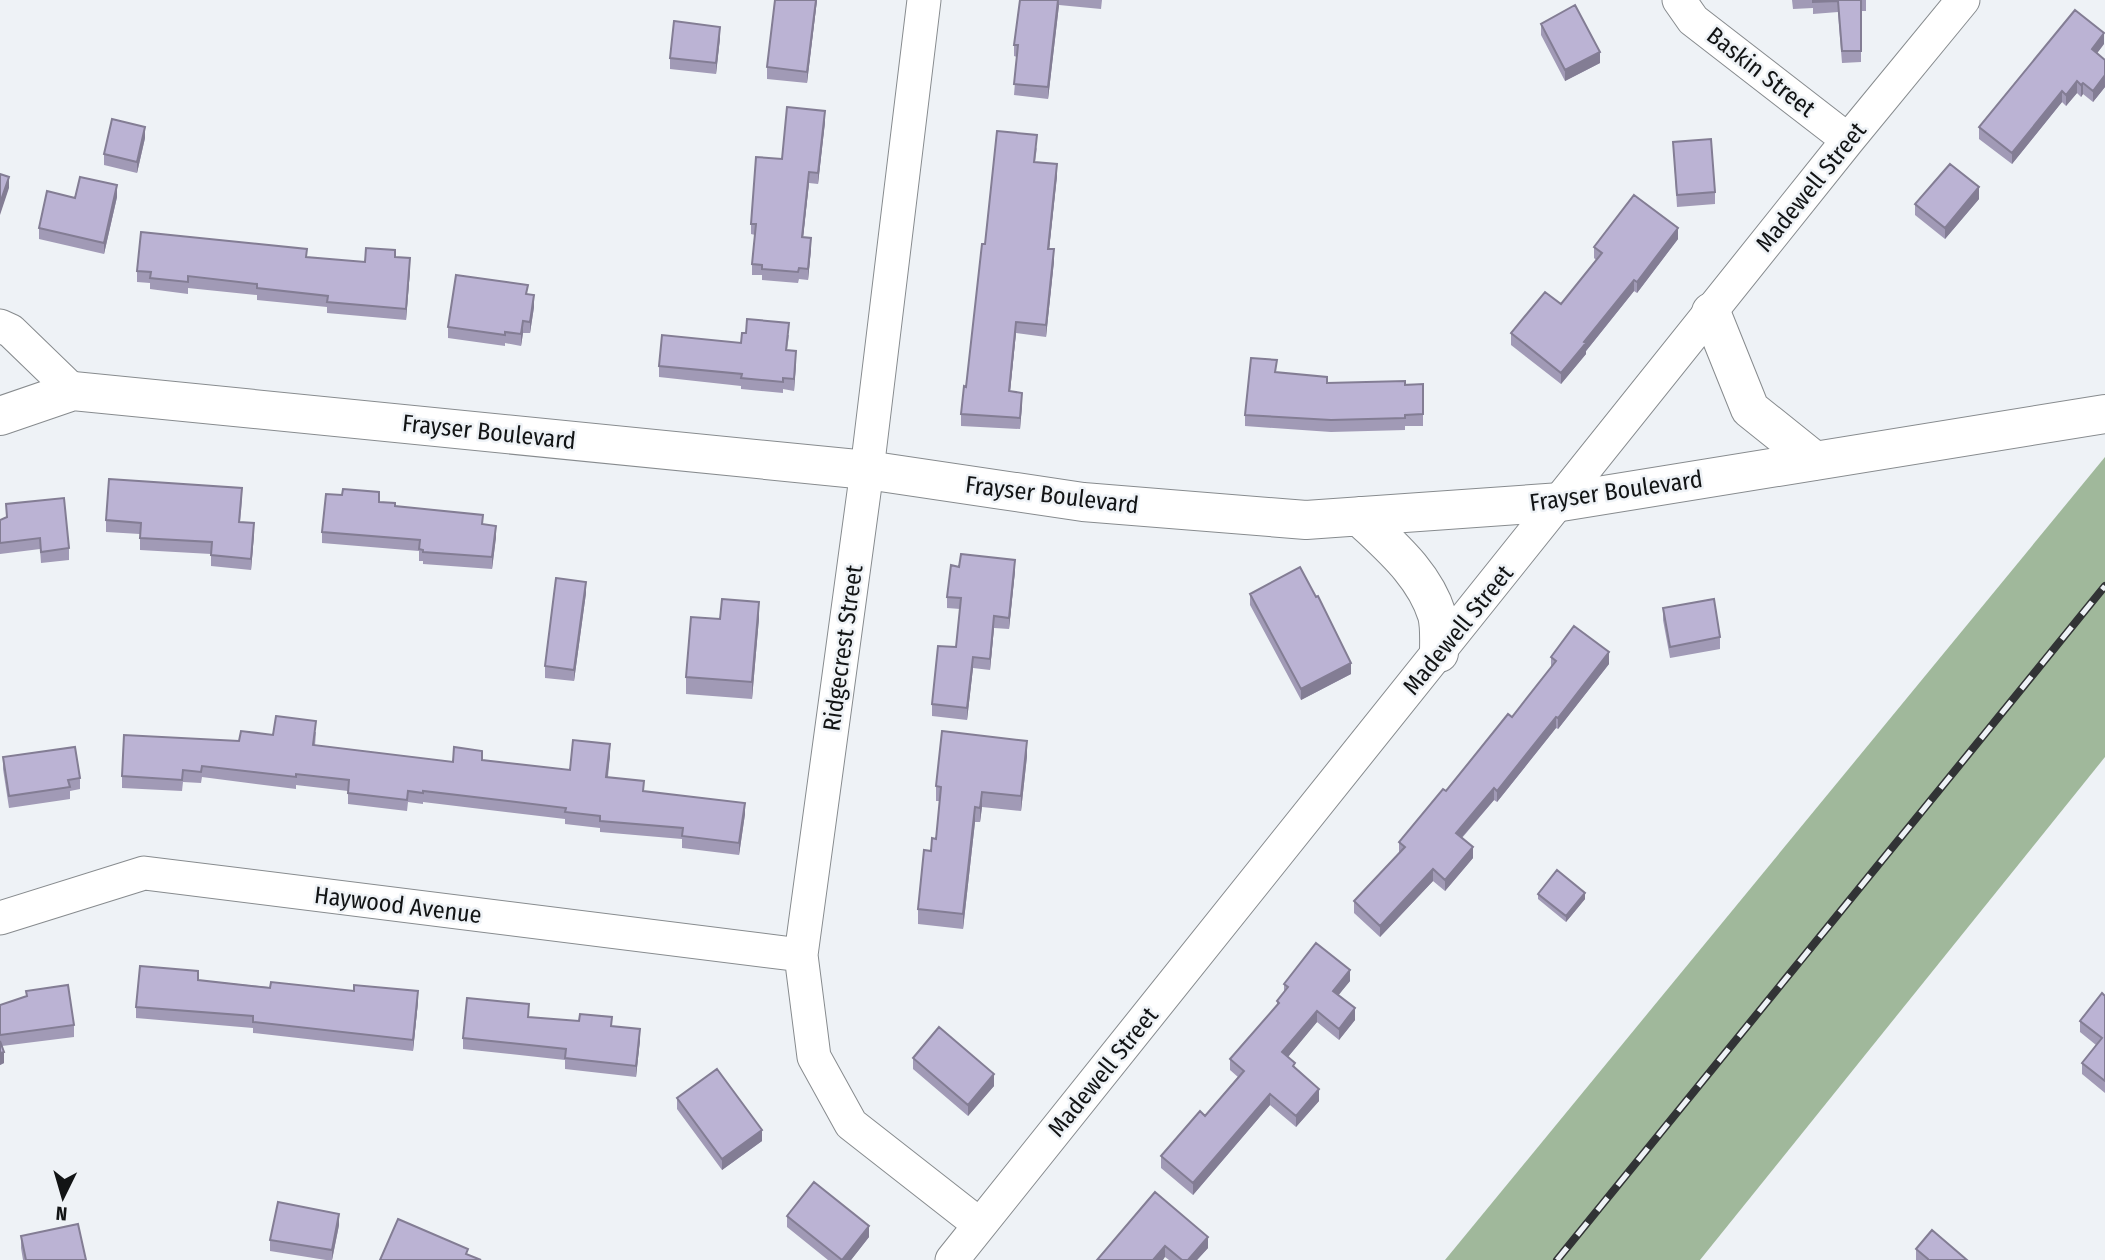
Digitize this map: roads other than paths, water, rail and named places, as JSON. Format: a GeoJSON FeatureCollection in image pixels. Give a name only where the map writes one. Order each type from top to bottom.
{"type":"FeatureCollection","features":[{"type":"Feature","properties":{"kind":"main road"},"geometry":{"type":"LineString","coordinates":[[1711,312],[1750,408],[1815,461]]}},
{"type":"Feature","properties":{"kind":"main road","name":"Frayser Boulevard"},"geometry":{"type":"LineString","coordinates":[[0,416],[73,391],[867,470],[1083,502],[1306,520],[1560,502],[2105,414]]}},
{"type":"Feature","properties":{"kind":"main road"},"geometry":{"type":"LineString","coordinates":[[1359,516],[1411,567],[1427,590],[1438,617],[1439,653]]}},
{"type":"Feature","properties":{"kind":"street","name":"Ridgecrest Street"},"geometry":{"type":"LineString","coordinates":[[923,0],[867,470],[801,955],[814,1057],[851,1124],[980,1225]]}},
{"type":"Feature","properties":{"kind":"street","name":"Baskin Street"},"geometry":{"type":"LineString","coordinates":[[1679,0],[1693,20],[1848,140]]}},
{"type":"Feature","properties":{"kind":"street","name":"Madewell Street"},"geometry":{"type":"LineString","coordinates":[[952,1260],[1963,0]]}},
{"type":"Feature","properties":{"kind":"street"},"geometry":{"type":"LineString","coordinates":[[0,326],[10,331],[73,391]]}},
{"type":"Feature","properties":{"kind":"street","name":"Haywood Avenue"},"geometry":{"type":"LineString","coordinates":[[0,918],[144,873],[801,955]]}},
{"type":"Feature","properties":{"kind":"railway"},"geometry":{"type":"LineString","coordinates":[[1557,1260],[2105,586]]}}]}
